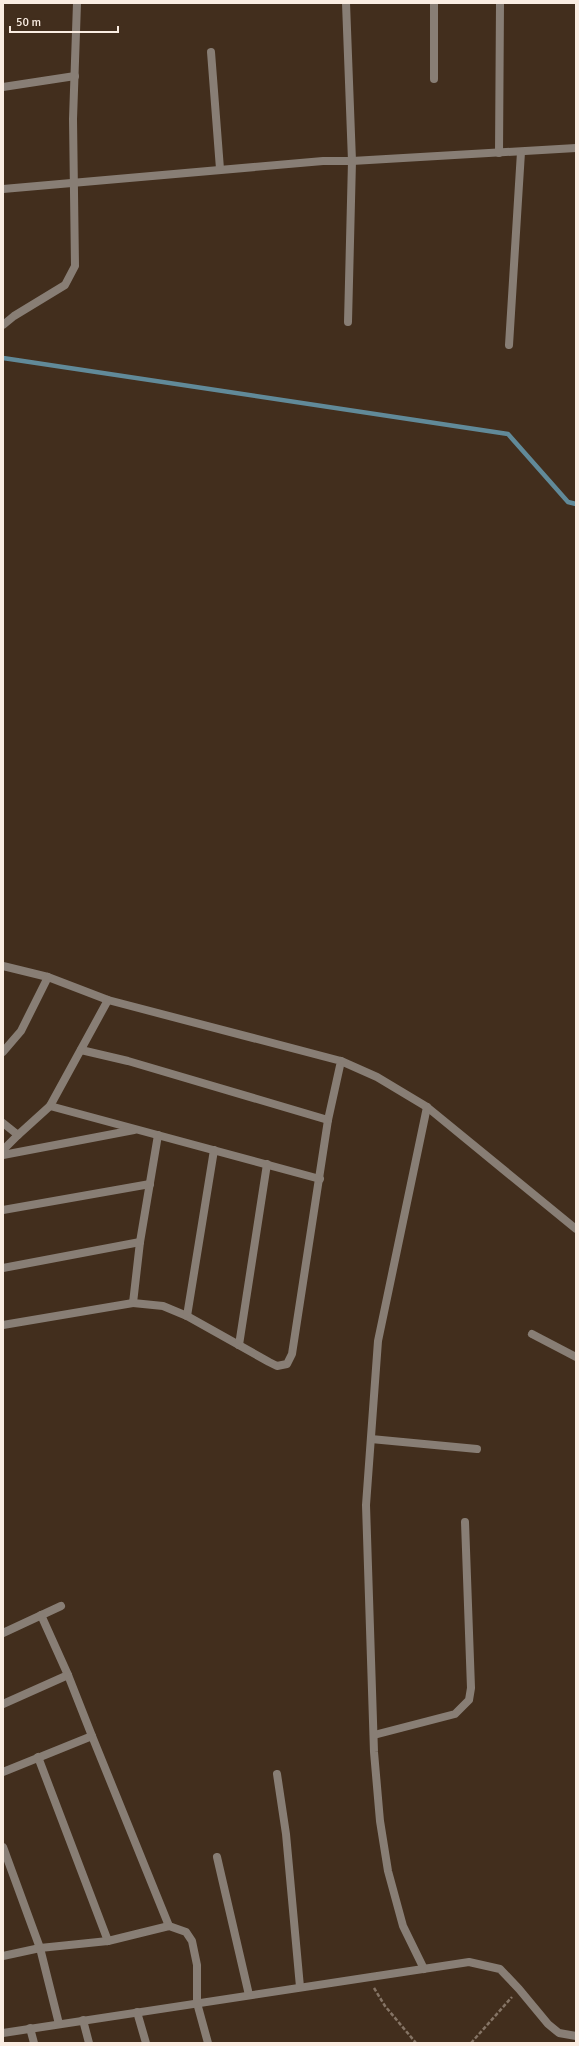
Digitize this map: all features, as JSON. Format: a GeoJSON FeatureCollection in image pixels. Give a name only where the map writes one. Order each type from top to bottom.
{"type":"FeatureCollection","features":[{"type":"Feature","properties":{"kind":"street"},"geometry":{"type":"LineString","coordinates":[[3,325],[14,316],[65,285],[76,266],[73,119],[77,3]]}},
{"type":"Feature","properties":{"kind":"street"},"geometry":{"type":"LineString","coordinates":[[346,3],[352,161],[348,322]]}},
{"type":"Feature","properties":{"kind":"street"},"geometry":{"type":"LineString","coordinates":[[434,3],[434,79]]}},
{"type":"Feature","properties":{"kind":"street"},"geometry":{"type":"LineString","coordinates":[[499,153],[500,3]]}},
{"type":"Feature","properties":{"kind":"street"},"geometry":{"type":"LineString","coordinates":[[211,52],[220,169]]}},
{"type":"Feature","properties":{"kind":"street"},"geometry":{"type":"LineString","coordinates":[[3,87],[75,76]]}},
{"type":"Feature","properties":{"kind":"street"},"geometry":{"type":"LineString","coordinates":[[3,189],[323,161],[352,161],[576,148]]}},
{"type":"Feature","properties":{"kind":"street"},"geometry":{"type":"LineString","coordinates":[[509,344],[520,152]]}},
{"type":"Feature","properties":{"kind":"street"},"geometry":{"type":"LineString","coordinates":[[3,966],[48,977],[108,1000],[341,1061],[377,1077],[427,1108],[576,1229]]}},
{"type":"Feature","properties":{"kind":"street"},"geometry":{"type":"LineString","coordinates":[[3,1052],[21,1031],[48,977]]}},
{"type":"Feature","properties":{"kind":"street"},"geometry":{"type":"LineString","coordinates":[[3,1150],[50,1106],[108,1000]]}},
{"type":"Feature","properties":{"kind":"street"},"geometry":{"type":"LineString","coordinates":[[81,1050],[128,1061],[328,1120]]}},
{"type":"Feature","properties":{"kind":"street"},"geometry":{"type":"LineString","coordinates":[[3,1325],[133,1303],[163,1306],[187,1316],[277,1366],[287,1364],[292,1354],[328,1120],[341,1061]]}},
{"type":"Feature","properties":{"kind":"street"},"geometry":{"type":"LineString","coordinates":[[50,1106],[320,1179]]}},
{"type":"Feature","properties":{"kind":"street"},"geometry":{"type":"LineString","coordinates":[[424,1969],[402,1926],[388,1871],[380,1821],[374,1735],[366,1505],[378,1341],[427,1108]]}},
{"type":"Feature","properties":{"kind":"street"},"geometry":{"type":"LineString","coordinates":[[3,1123],[18,1135]]}},
{"type":"Feature","properties":{"kind":"street"},"geometry":{"type":"LineString","coordinates":[[3,1154],[137,1130]]}},
{"type":"Feature","properties":{"kind":"street"},"geometry":{"type":"LineString","coordinates":[[133,1303],[140,1242],[158,1135]]}},
{"type":"Feature","properties":{"kind":"street"},"geometry":{"type":"LineString","coordinates":[[187,1316],[214,1150]]}},
{"type":"Feature","properties":{"kind":"street"},"geometry":{"type":"LineString","coordinates":[[239,1345],[267,1164]]}},
{"type":"Feature","properties":{"kind":"street"},"geometry":{"type":"LineString","coordinates":[[3,1210],[150,1184]]}},
{"type":"Feature","properties":{"kind":"street"},"geometry":{"type":"LineString","coordinates":[[3,1268],[140,1242]]}},
{"type":"Feature","properties":{"kind":"street"},"geometry":{"type":"LineString","coordinates":[[532,1334],[576,1357]]}},
{"type":"Feature","properties":{"kind":"street"},"geometry":{"type":"LineString","coordinates":[[371,1439],[477,1449]]}},
{"type":"Feature","properties":{"kind":"street"},"geometry":{"type":"LineString","coordinates":[[374,1735],[455,1714],[469,1700],[471,1688],[464,1522]]}},
{"type":"Feature","properties":{"kind":"street"},"geometry":{"type":"LineString","coordinates":[[3,1632],[61,1606]]}},
{"type":"Feature","properties":{"kind":"street"},"geometry":{"type":"LineString","coordinates":[[41,1615],[68,1675],[169,1926]]}},
{"type":"Feature","properties":{"kind":"street"},"geometry":{"type":"LineString","coordinates":[[3,1704],[68,1675]]}},
{"type":"Feature","properties":{"kind":"street"},"geometry":{"type":"LineString","coordinates":[[3,1772],[92,1736]]}},
{"type":"Feature","properties":{"kind":"street"},"geometry":{"type":"LineString","coordinates":[[38,1757],[108,1941]]}},
{"type":"Feature","properties":{"kind":"street"},"geometry":{"type":"LineString","coordinates":[[277,1774],[286,1834],[300,1987]]}},
{"type":"Feature","properties":{"kind":"street"},"geometry":{"type":"LineString","coordinates":[[3,1847],[40,1948],[59,2024]]}},
{"type":"Feature","properties":{"kind":"street"},"geometry":{"type":"LineString","coordinates":[[217,1857],[249,1994]]}},
{"type":"Feature","properties":{"kind":"street"},"geometry":{"type":"LineString","coordinates":[[3,1956],[40,1948],[108,1941],[169,1926],[186,1932],[192,1941],[197,1965],[197,2002],[208,2043]]}},
{"type":"Feature","properties":{"kind":"street"},"geometry":{"type":"LineString","coordinates":[[3,2034],[30,2028],[197,2002],[469,1962],[500,1968],[548,2024],[559,2033],[576,2036]]}},
{"type":"Feature","properties":{"kind":"street"},"geometry":{"type":"LineString","coordinates":[[137,2012],[146,2043]]}},
{"type":"Feature","properties":{"kind":"street"},"geometry":{"type":"LineString","coordinates":[[83,2020],[88,2043]]}},
{"type":"Feature","properties":{"kind":"street"},"geometry":{"type":"LineString","coordinates":[[30,2028],[34,2043]]}},
{"type":"Feature","properties":{"kind":"path"},"geometry":{"type":"LineString","coordinates":[[368,1977],[385,2006],[416,2043]]}},
{"type":"Feature","properties":{"kind":"path"},"geometry":{"type":"LineString","coordinates":[[471,2043],[519,1989]]}},
{"type":"Feature","properties":{"kind":"waterway"},"geometry":{"type":"LineString","coordinates":[[3,358],[508,434],[568,502],[576,504]]}}]}
